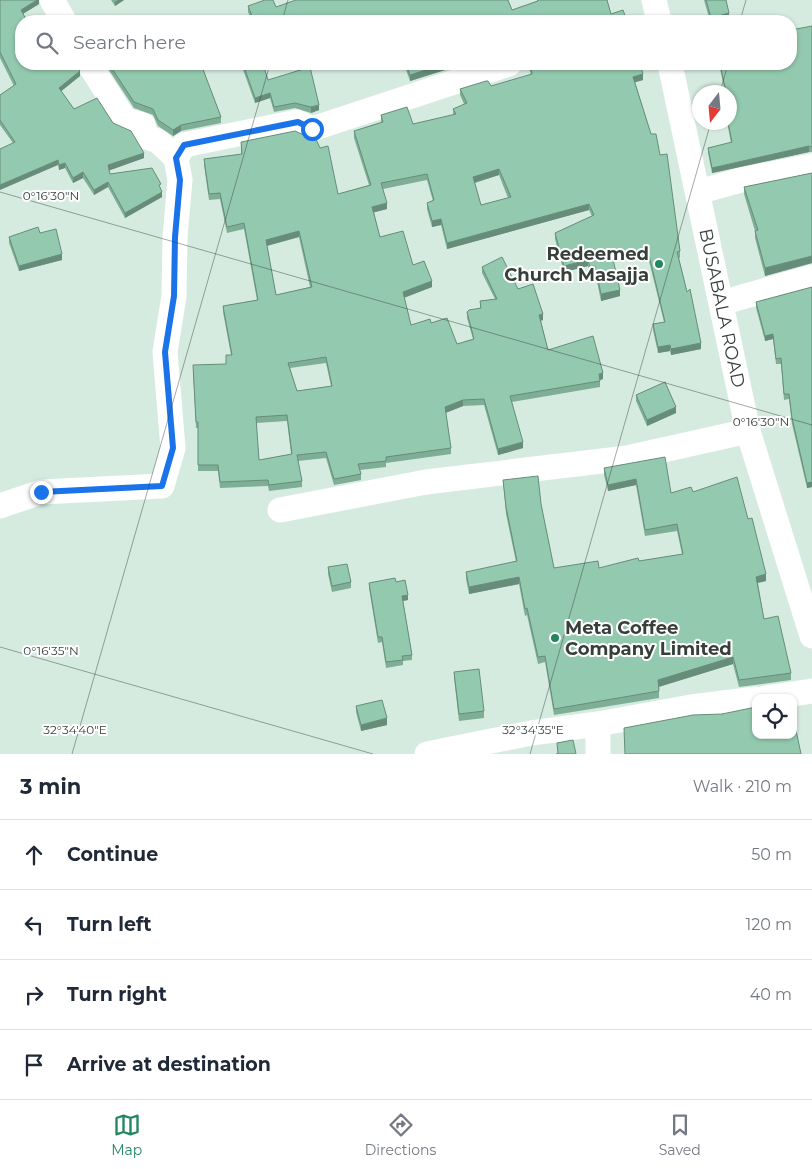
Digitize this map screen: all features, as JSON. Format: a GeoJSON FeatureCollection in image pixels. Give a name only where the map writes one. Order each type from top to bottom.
{"type":"FeatureCollection","features":[{"type":"Feature","properties":{"kind":"street"},"geometry":{"type":"LineString","coordinates":[[52,0],[61,15]]}},
{"type":"Feature","properties":{"kind":"street"},"geometry":{"type":"LineString","coordinates":[[654,0],[658,15]]}},
{"type":"Feature","properties":{"kind":"street"},"geometry":{"type":"LineString","coordinates":[[0,506],[41,492],[162,486],[173,448],[165,352],[174,296],[175,237],[180,180],[176,158],[158,141],[146,137],[143,125],[125,120],[93,70]]}},
{"type":"Feature","properties":{"kind":"street"},"geometry":{"type":"LineString","coordinates":[[176,158],[184,145],[298,122],[312,129],[491,70]]}},
{"type":"Feature","properties":{"kind":"street","name":"BUSABALA ROAD"},"geometry":{"type":"LineString","coordinates":[[671,70],[748,431],[812,636]]}},
{"type":"Feature","properties":{"kind":"street"},"geometry":{"type":"LineString","coordinates":[[698,192],[741,180],[812,166]]}},
{"type":"Feature","properties":{"kind":"street"},"geometry":{"type":"LineString","coordinates":[[721,302],[812,277]]}},
{"type":"Feature","properties":{"kind":"street"},"geometry":{"type":"LineString","coordinates":[[280,510],[426,482],[627,458],[748,431]]}},
{"type":"Feature","properties":{"kind":"street"},"geometry":{"type":"LineString","coordinates":[[788,694],[812,690]]}},
{"type":"Feature","properties":{"kind":"street"},"geometry":{"type":"LineString","coordinates":[[427,754],[531,733],[598,724],[691,707],[752,699]]}},
{"type":"Feature","properties":{"kind":"street"},"geometry":{"type":"LineString","coordinates":[[598,724],[598,754]]}},
{"type":"Feature","properties":{"kind":"building"},"geometry":{"type":"Polygon","coordinates":[[[0,0],[37,0],[21,10],[24,15],[15,15],[15,70],[79,70],[59,88],[74,109],[97,98],[113,123],[131,131],[144,153],[108,165],[110,174],[152,168],[161,184],[159,185],[162,192],[125,213],[108,182],[94,190],[83,172],[73,178],[65,163],[59,165],[58,160],[0,185],[0,149],[15,142],[0,120],[0,95],[16,84],[0,52],[0,0]]]}},
{"type":"Feature","properties":{"kind":"building"},"geometry":{"type":"Polygon","coordinates":[[[265,0],[273,0],[276,7],[296,0],[508,0],[512,10],[538,0],[607,0],[611,14],[623,10],[625,15],[252,15],[248,6],[265,0]]]}},
{"type":"Feature","properties":{"kind":"building"},"geometry":{"type":"Polygon","coordinates":[[[706,0],[726,0],[729,13],[710,15],[706,0]]]}},
{"type":"Feature","properties":{"kind":"building"},"geometry":{"type":"Polygon","coordinates":[[[812,26],[812,147],[809,146],[712,168],[708,148],[732,142],[730,130],[737,130],[737,85],[724,85],[721,70],[797,70],[797,29],[812,26]]]}},
{"type":"Feature","properties":{"kind":"building"},"geometry":{"type":"Polygon","coordinates":[[[113,70],[203,70],[221,117],[181,125],[173,130],[158,120],[153,109],[134,102],[113,70]]]}},
{"type":"Feature","properties":{"kind":"building"},"geometry":{"type":"Polygon","coordinates":[[[245,70],[265,70],[268,80],[300,70],[311,70],[319,105],[311,107],[295,103],[274,107],[270,93],[255,98],[245,70]]]}},
{"type":"Feature","properties":{"kind":"building"},"geometry":{"type":"Polygon","coordinates":[[[408,70],[426,70],[410,75],[408,70]]]}},
{"type":"Feature","properties":{"kind":"building"},"geometry":{"type":"Polygon","coordinates":[[[531,70],[642,70],[643,74],[633,77],[651,134],[656,134],[660,155],[667,154],[680,251],[677,252],[687,292],[690,289],[701,343],[671,349],[670,345],[658,347],[653,324],[665,322],[649,255],[645,256],[644,249],[612,255],[620,290],[601,294],[595,266],[590,267],[588,260],[564,266],[555,233],[594,215],[589,204],[447,243],[441,219],[432,221],[427,203],[434,200],[427,174],[381,183],[387,203],[372,207],[380,237],[403,231],[413,265],[424,261],[432,281],[403,292],[411,325],[430,319],[431,323],[447,318],[457,344],[474,339],[467,312],[481,308],[480,301],[497,299],[482,267],[502,257],[518,289],[533,284],[543,314],[539,315],[548,350],[593,336],[603,373],[599,374],[600,381],[510,396],[523,442],[498,449],[484,399],[463,400],[445,407],[451,448],[386,457],[386,461],[358,464],[361,474],[334,479],[326,452],[297,455],[302,481],[269,485],[268,480],[220,482],[218,465],[198,465],[198,422],[196,422],[193,365],[226,364],[226,355],[232,355],[223,306],[258,300],[244,223],[227,227],[220,193],[209,194],[204,159],[242,154],[241,142],[295,131],[306,136],[315,137],[320,148],[328,146],[338,194],[371,185],[354,131],[383,122],[381,115],[407,107],[413,124],[456,114],[453,109],[467,103],[460,89],[486,81],[491,86],[532,74],[531,70]],[[499,169],[473,177],[481,205],[511,197],[499,169]],[[299,231],[266,240],[276,295],[312,287],[299,231]],[[326,357],[288,363],[297,391],[332,386],[326,357]],[[287,415],[256,417],[259,460],[292,454],[287,415]]]}},
{"type":"Feature","properties":{"kind":"building"},"geometry":{"type":"Polygon","coordinates":[[[812,173],[812,256],[765,268],[755,231],[758,230],[744,187],[812,173]]]}},
{"type":"Feature","properties":{"kind":"building"},"geometry":{"type":"Polygon","coordinates":[[[38,227],[40,233],[56,229],[62,254],[19,266],[9,237],[38,227]]]}},
{"type":"Feature","properties":{"kind":"building"},"geometry":{"type":"Polygon","coordinates":[[[812,287],[812,482],[807,483],[792,418],[789,394],[784,394],[781,358],[776,359],[773,334],[765,336],[756,302],[812,287]]]}},
{"type":"Feature","properties":{"kind":"building"},"geometry":{"type":"Polygon","coordinates":[[[665,382],[676,407],[647,420],[636,395],[665,382]]]}},
{"type":"Feature","properties":{"kind":"building"},"geometry":{"type":"Polygon","coordinates":[[[665,457],[671,493],[691,487],[693,492],[737,477],[748,519],[752,518],[766,574],[756,577],[764,619],[778,616],[791,673],[739,680],[733,657],[658,680],[659,691],[554,709],[545,656],[538,657],[527,608],[525,609],[519,577],[469,587],[466,572],[517,561],[506,507],[503,480],[538,476],[541,504],[554,568],[598,561],[599,568],[638,558],[639,561],[683,554],[677,524],[645,530],[636,479],[608,485],[604,468],[665,457]]]}},
{"type":"Feature","properties":{"kind":"building"},"geometry":{"type":"Polygon","coordinates":[[[347,564],[351,582],[332,586],[328,567],[347,564]]]}},
{"type":"Feature","properties":{"kind":"building"},"geometry":{"type":"Polygon","coordinates":[[[395,578],[396,582],[405,580],[408,595],[402,596],[412,655],[402,656],[403,660],[386,662],[382,637],[378,637],[369,583],[395,578]]]}},
{"type":"Feature","properties":{"kind":"building"},"geometry":{"type":"Polygon","coordinates":[[[479,669],[484,711],[459,714],[454,672],[479,669]]]}},
{"type":"Feature","properties":{"kind":"building"},"geometry":{"type":"Polygon","coordinates":[[[382,700],[387,718],[361,725],[356,706],[382,700]]]}},
{"type":"Feature","properties":{"kind":"building"},"geometry":{"type":"Polygon","coordinates":[[[752,708],[752,739],[797,739],[797,735],[801,754],[625,754],[624,728],[693,715],[722,714],[752,708]]]}},
{"type":"Feature","properties":{"kind":"building"},"geometry":{"type":"Polygon","coordinates":[[[573,740],[576,754],[558,754],[557,743],[573,740]]]}},
{"type":"Feature","properties":{"kind":"place","name":"Redeemed Church Masajja"},"geometry":{"type":"Point","coordinates":[659,264]}},
{"type":"Feature","properties":{"kind":"place","name":"Meta Coffee Company Limited"},"geometry":{"type":"Point","coordinates":[555,638]}},
{"type":"Feature","properties":{"kind":"route"},"geometry":{"type":"LineString","coordinates":[[41,492],[162,486],[173,448],[171,405],[165,352],[174,296],[175,237],[180,180],[176,158],[184,145],[250,130],[298,122],[312,129]]}}]}
